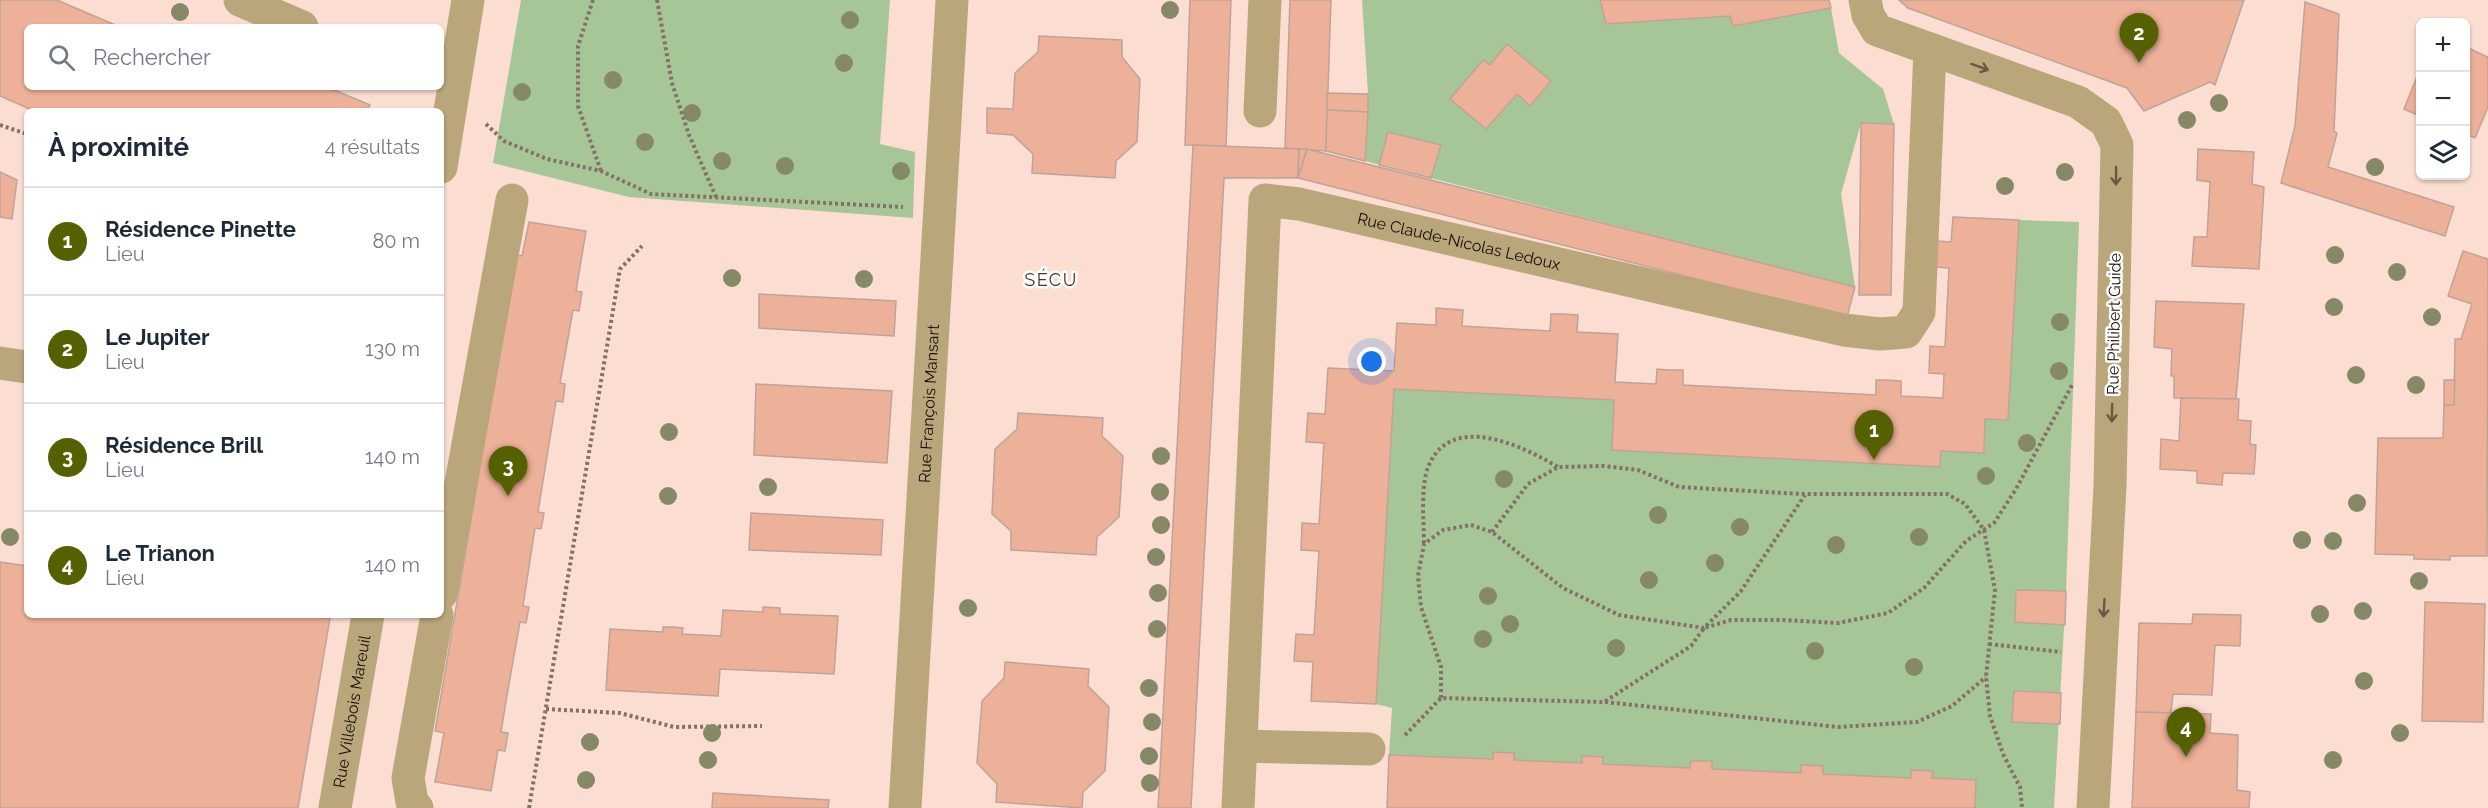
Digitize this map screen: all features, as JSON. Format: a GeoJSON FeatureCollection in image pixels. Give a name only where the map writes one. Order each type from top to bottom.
{"type":"FeatureCollection","features":[{"type":"Feature","properties":{"kind":"street"},"geometry":{"type":"LineString","coordinates":[[240,0],[295,24]]}},
{"type":"Feature","properties":{"kind":"street"},"geometry":{"type":"LineString","coordinates":[[444,109],[445,90],[468,0]]}},
{"type":"Feature","properties":{"kind":"street","name":"Rue François Mansart"},"geometry":{"type":"LineString","coordinates":[[905,808],[952,0]]}},
{"type":"Feature","properties":{"kind":"street"},"geometry":{"type":"LineString","coordinates":[[1260,111],[1265,0]]}},
{"type":"Feature","properties":{"kind":"street","name":"Rue Philibert Guide"},"geometry":{"type":"LineString","coordinates":[[1865,0],[1868,15],[1877,30],[2078,102],[2106,122],[2117,145],[2110,486],[2092,808]]}},
{"type":"Feature","properties":{"kind":"street","name":"Rue Claude-Nicolas Ledoux"},"geometry":{"type":"LineString","coordinates":[[1238,808],[1265,200],[1299,204],[1844,330],[1880,334],[1906,332],[1919,312],[1930,50]]}},
{"type":"Feature","properties":{"kind":"street"},"geometry":{"type":"LineString","coordinates":[[444,577],[512,200]]}},
{"type":"Feature","properties":{"kind":"street"},"geometry":{"type":"LineString","coordinates":[[0,363],[24,367]]}},
{"type":"Feature","properties":{"kind":"street","name":"Rue Villebois Mareuil"},"geometry":{"type":"LineString","coordinates":[[335,808],[367,618]]}},
{"type":"Feature","properties":{"kind":"street"},"geometry":{"type":"LineString","coordinates":[[417,808],[412,802],[408,778],[436,618]]}},
{"type":"Feature","properties":{"kind":"street"},"geometry":{"type":"LineString","coordinates":[[1241,746],[1369,749]]}},
{"type":"Feature","properties":{"kind":"path"},"geometry":{"type":"LineString","coordinates":[[593,0],[578,46],[578,106],[601,171]]}},
{"type":"Feature","properties":{"kind":"path"},"geometry":{"type":"LineString","coordinates":[[657,0],[672,82],[689,135],[716,197]]}},
{"type":"Feature","properties":{"kind":"path"},"geometry":{"type":"LineString","coordinates":[[445,90],[504,141],[547,159],[601,171],[651,194],[940,209]]}},
{"type":"Feature","properties":{"kind":"path"},"geometry":{"type":"LineString","coordinates":[[0,125],[24,133]]}},
{"type":"Feature","properties":{"kind":"path"},"geometry":{"type":"LineString","coordinates":[[529,808],[621,269],[642,246]]}},
{"type":"Feature","properties":{"kind":"path"},"geometry":{"type":"LineString","coordinates":[[1424,544],[1443,530],[1471,525],[1492,532],[1563,588],[1619,615],[1704,628],[1731,620],[1783,620],[1838,624],[1888,613],[1924,588],[1966,541],[1994,523],[2016,489],[2076,377]]}},
{"type":"Feature","properties":{"kind":"path"},"geometry":{"type":"LineString","coordinates":[[1369,749],[1404,736],[1441,698],[1441,667],[1421,608],[1418,576],[1424,544],[1423,501],[1428,466],[1443,445],[1470,437],[1505,441],[1535,453],[1558,467]]}},
{"type":"Feature","properties":{"kind":"path"},"geometry":{"type":"LineString","coordinates":[[1492,532],[1528,484],[1558,467],[1604,466],[1638,470],[1679,487],[1806,494],[1947,494],[1965,504],[1984,530],[1995,590],[1986,677],[1990,716],[2003,754],[2020,787],[2022,808]]}},
{"type":"Feature","properties":{"kind":"path"},"geometry":{"type":"LineString","coordinates":[[1604,702],[1690,646],[1704,628],[1741,591],[1806,494]]}},
{"type":"Feature","properties":{"kind":"path"},"geometry":{"type":"LineString","coordinates":[[1989,644],[2101,656]]}},
{"type":"Feature","properties":{"kind":"path"},"geometry":{"type":"LineString","coordinates":[[1441,698],[1604,702],[1838,727],[1917,722],[1952,706],[1986,677]]}},
{"type":"Feature","properties":{"kind":"path"},"geometry":{"type":"LineString","coordinates":[[546,709],[620,713],[674,727],[762,726]]}},
{"type":"Feature","properties":{"kind":"green space"},"geometry":{"type":"Polygon","coordinates":[[[521,0],[890,0],[880,144],[915,152],[913,218],[629,197],[493,163],[521,0]]]}},
{"type":"Feature","properties":{"kind":"green space"},"geometry":{"type":"Polygon","coordinates":[[[1362,0],[1600,0],[1607,24],[1730,16],[1734,26],[1831,8],[1839,53],[1883,89],[1894,124],[1861,123],[1841,194],[1855,287],[1365,161],[1368,94],[1362,0]]]}},
{"type":"Feature","properties":{"kind":"green space"},"geometry":{"type":"Polygon","coordinates":[[[2019,220],[2079,222],[2066,591],[2054,808],[1975,808],[1976,780],[1932,778],[1933,771],[1912,770],[1911,778],[1823,774],[1823,766],[1801,765],[1801,773],[1712,769],[1711,761],[1691,761],[1690,768],[1603,764],[1603,757],[1583,756],[1582,763],[1514,760],[1514,753],[1494,752],[1493,759],[1389,755],[1392,708],[1376,704],[1394,389],[1614,400],[1612,450],[1940,467],[1941,451],[1984,453],[1985,419],[2008,420],[2019,220]]]}},
{"type":"Feature","properties":{"kind":"building"},"geometry":{"type":"Polygon","coordinates":[[[0,0],[57,0],[113,24],[24,24],[24,90],[334,90],[370,105],[368,108],[27,108],[0,96],[0,0]]]}},
{"type":"Feature","properties":{"kind":"building"},"geometry":{"type":"Polygon","coordinates":[[[1190,0],[1231,0],[1226,146],[1185,145],[1190,0]]]}},
{"type":"Feature","properties":{"kind":"building"},"geometry":{"type":"Polygon","coordinates":[[[1290,0],[1331,0],[1326,151],[1285,148],[1290,0]]]}},
{"type":"Feature","properties":{"kind":"building"},"geometry":{"type":"Polygon","coordinates":[[[1600,0],[1829,0],[1831,8],[1733,26],[1730,16],[1606,24],[1600,0]]]}},
{"type":"Feature","properties":{"kind":"building"},"geometry":{"type":"Polygon","coordinates":[[[1899,0],[2244,0],[2215,85],[2210,82],[2144,111],[2127,88],[1908,8],[1899,0]]]}},
{"type":"Feature","properties":{"kind":"building"},"geometry":{"type":"Polygon","coordinates":[[[2305,2],[2339,14],[2334,131],[2337,133],[2328,167],[2454,207],[2445,236],[2281,183],[2295,126],[2305,2]]]}},
{"type":"Feature","properties":{"kind":"building"},"geometry":{"type":"Polygon","coordinates":[[[1039,36],[1122,40],[1122,57],[1140,79],[1137,142],[1116,161],[1115,178],[1032,173],[1033,154],[1013,135],[987,133],[987,108],[1013,109],[1015,73],[1038,52],[1039,36]]]}},
{"type":"Feature","properties":{"kind":"building"},"geometry":{"type":"Polygon","coordinates":[[[1507,44],[1551,81],[1530,106],[1517,94],[1486,129],[1450,99],[1483,60],[1490,65],[1507,44]]]}},
{"type":"Feature","properties":{"kind":"building"},"geometry":{"type":"Polygon","coordinates":[[[2470,49],[2488,57],[2488,107],[2475,138],[2470,136],[2470,49]]]}},
{"type":"Feature","properties":{"kind":"building"},"geometry":{"type":"Polygon","coordinates":[[[2416,79],[2416,114],[2404,109],[2416,79]]]}},
{"type":"Feature","properties":{"kind":"building"},"geometry":{"type":"Polygon","coordinates":[[[1327,93],[1368,94],[1368,112],[1327,110],[1327,93]]]}},
{"type":"Feature","properties":{"kind":"building"},"geometry":{"type":"Polygon","coordinates":[[[1327,110],[1368,112],[1365,161],[1326,151],[1327,110]]]}},
{"type":"Feature","properties":{"kind":"building"},"geometry":{"type":"Polygon","coordinates":[[[1861,123],[1894,124],[1891,295],[1859,295],[1861,123]]]}},
{"type":"Feature","properties":{"kind":"building"},"geometry":{"type":"Polygon","coordinates":[[[1388,132],[1441,145],[1431,178],[1379,165],[1388,132]]]}},
{"type":"Feature","properties":{"kind":"building"},"geometry":{"type":"Polygon","coordinates":[[[1193,145],[1299,149],[1298,178],[1224,178],[1191,808],[1158,808],[1193,145]]]}},
{"type":"Feature","properties":{"kind":"building"},"geometry":{"type":"Polygon","coordinates":[[[1299,149],[1307,149],[1298,178],[1299,149]]]}},
{"type":"Feature","properties":{"kind":"building"},"geometry":{"type":"Polygon","coordinates":[[[1307,149],[1855,287],[1847,317],[1298,178],[1307,149]]]}},
{"type":"Feature","properties":{"kind":"building"},"geometry":{"type":"Polygon","coordinates":[[[2198,149],[2254,152],[2252,184],[2264,187],[2259,269],[2192,266],[2194,237],[2207,237],[2210,182],[2197,180],[2198,149]]]}},
{"type":"Feature","properties":{"kind":"building"},"geometry":{"type":"Polygon","coordinates":[[[0,172],[17,180],[12,219],[0,217],[0,172]]]}},
{"type":"Feature","properties":{"kind":"building"},"geometry":{"type":"Polygon","coordinates":[[[1953,217],[2019,220],[2008,420],[1985,419],[1984,453],[1941,451],[1940,467],[1612,450],[1614,400],[1394,389],[1376,704],[1311,701],[1313,662],[1294,661],[1296,634],[1314,635],[1319,551],[1301,550],[1302,523],[1319,524],[1324,443],[1306,442],[1308,413],[1325,414],[1328,368],[1394,371],[1397,323],[1436,325],[1436,308],[1463,310],[1462,326],[1550,331],[1551,314],[1562,314],[1578,315],[1577,332],[1618,334],[1615,382],[1656,384],[1657,369],[1683,370],[1683,385],[1876,395],[1876,380],[1887,380],[1901,381],[1901,396],[1943,398],[1944,374],[1929,373],[1930,346],[1945,347],[1949,268],[1935,267],[1937,241],[1951,242],[1953,217]]]}},
{"type":"Feature","properties":{"kind":"building"},"geometry":{"type":"Polygon","coordinates":[[[529,222],[586,231],[576,291],[582,292],[579,311],[573,310],[560,383],[565,384],[563,402],[556,401],[538,512],[544,513],[541,529],[535,528],[523,606],[529,607],[526,623],[520,622],[501,732],[508,733],[505,751],[498,750],[491,791],[435,782],[444,733],[435,731],[516,255],[522,256],[529,222]]]}},
{"type":"Feature","properties":{"kind":"building"},"geometry":{"type":"Polygon","coordinates":[[[2463,251],[2488,259],[2487,556],[2450,556],[2450,560],[2414,559],[2414,555],[2375,554],[2378,438],[2443,438],[2444,405],[2454,405],[2455,339],[2461,339],[2472,304],[2448,296],[2463,251]]]}},
{"type":"Feature","properties":{"kind":"building"},"geometry":{"type":"Polygon","coordinates":[[[759,294],[896,301],[894,336],[759,328],[759,294]]]}},
{"type":"Feature","properties":{"kind":"building"},"geometry":{"type":"Polygon","coordinates":[[[2156,301],[2244,304],[2236,399],[2174,398],[2174,376],[2171,376],[2172,349],[2154,347],[2156,301]]]}},
{"type":"Feature","properties":{"kind":"building"},"geometry":{"type":"Polygon","coordinates":[[[2444,380],[2455,380],[2454,405],[2444,405],[2444,380]]]}},
{"type":"Feature","properties":{"kind":"building"},"geometry":{"type":"Polygon","coordinates":[[[756,384],[892,391],[887,463],[754,455],[756,384]]]}},
{"type":"Feature","properties":{"kind":"building"},"geometry":{"type":"Polygon","coordinates":[[[2181,398],[2239,399],[2238,420],[2251,421],[2250,444],[2256,445],[2254,474],[2223,473],[2222,485],[2197,483],[2197,471],[2160,469],[2161,439],[2179,441],[2181,398]]]}},
{"type":"Feature","properties":{"kind":"building"},"geometry":{"type":"Polygon","coordinates":[[[1018,413],[1103,418],[1102,436],[1123,456],[1119,517],[1097,537],[1096,555],[1011,550],[1011,531],[992,514],[995,449],[1017,429],[1018,413]]]}},
{"type":"Feature","properties":{"kind":"building"},"geometry":{"type":"Polygon","coordinates":[[[751,513],[883,520],[881,555],[749,550],[751,513]]]}},
{"type":"Feature","properties":{"kind":"building"},"geometry":{"type":"Polygon","coordinates":[[[0,562],[24,566],[24,618],[330,618],[298,808],[0,808],[0,562]]]}},
{"type":"Feature","properties":{"kind":"building"},"geometry":{"type":"Polygon","coordinates":[[[2016,590],[2066,591],[2065,625],[2015,622],[2016,590]]]}},
{"type":"Feature","properties":{"kind":"building"},"geometry":{"type":"Polygon","coordinates":[[[2425,602],[2485,604],[2483,722],[2422,721],[2425,602]]]}},
{"type":"Feature","properties":{"kind":"building"},"geometry":{"type":"Polygon","coordinates":[[[763,607],[780,608],[780,614],[838,616],[834,674],[720,669],[718,696],[606,690],[610,629],[663,632],[663,627],[673,627],[683,628],[682,634],[721,636],[723,610],[763,612],[763,607]]]}},
{"type":"Feature","properties":{"kind":"building"},"geometry":{"type":"Polygon","coordinates":[[[2193,614],[2241,615],[2240,646],[2215,645],[2212,695],[2173,694],[2171,713],[2136,712],[2139,623],[2192,624],[2193,614]]]}},
{"type":"Feature","properties":{"kind":"building"},"geometry":{"type":"Polygon","coordinates":[[[1005,662],[1089,669],[1088,686],[1109,707],[1105,771],[1083,792],[1082,808],[996,802],[997,784],[977,763],[982,701],[1004,678],[1005,662]]]}},
{"type":"Feature","properties":{"kind":"building"},"geometry":{"type":"Polygon","coordinates":[[[2014,691],[2061,693],[2060,724],[2012,722],[2014,691]]]}},
{"type":"Feature","properties":{"kind":"building"},"geometry":{"type":"Polygon","coordinates":[[[2136,712],[2211,714],[2210,733],[2238,735],[2237,790],[2250,792],[2249,808],[2132,808],[2136,712]]]}},
{"type":"Feature","properties":{"kind":"building"},"geometry":{"type":"Polygon","coordinates":[[[1493,752],[1514,753],[1514,760],[1582,763],[1582,756],[1603,757],[1603,764],[1690,768],[1691,761],[1712,761],[1712,769],[1801,773],[1801,765],[1823,766],[1823,774],[1911,778],[1911,770],[1933,771],[1932,778],[1976,780],[1975,808],[1387,808],[1389,755],[1493,759],[1493,752]]]}},
{"type":"Feature","properties":{"kind":"building"},"geometry":{"type":"Polygon","coordinates":[[[713,793],[829,800],[828,808],[712,808],[713,793]]]}},
{"type":"Feature","properties":{"kind":"place","name":"Le Jupiter"},"geometry":{"type":"Point","coordinates":[2139,63]}},
{"type":"Feature","properties":{"kind":"place","name":"Résidence Pinette"},"geometry":{"type":"Point","coordinates":[1874,460]}},
{"type":"Feature","properties":{"kind":"place","name":"Résidence Brill"},"geometry":{"type":"Point","coordinates":[508,496]}},
{"type":"Feature","properties":{"kind":"place","name":"Le Trianon"},"geometry":{"type":"Point","coordinates":[2186,757]}},
{"type":"Feature","properties":{"kind":"district","name":"SÉCU"},"geometry":{"type":"Point","coordinates":[1051,279]}}]}
